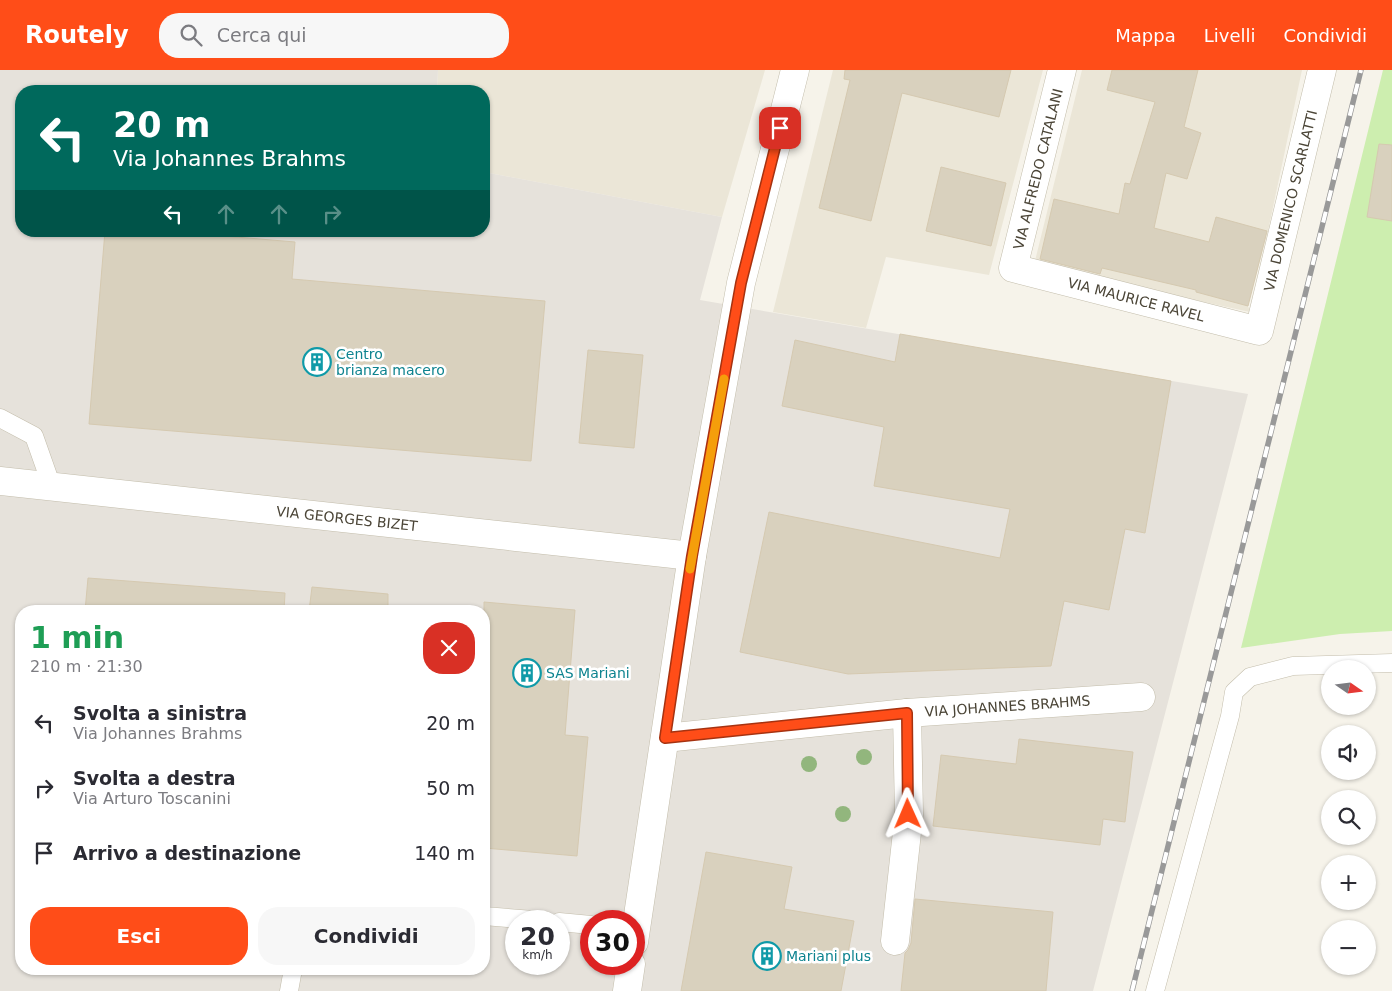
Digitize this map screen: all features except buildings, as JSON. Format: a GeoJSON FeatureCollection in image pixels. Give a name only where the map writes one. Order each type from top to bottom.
{"type":"FeatureCollection","features":[{"type":"Feature","properties":{"kind":"street"},"geometry":{"type":"LineString","coordinates":[[638,910],[692,556],[741,283],[795,70]]}},
{"type":"Feature","properties":{"kind":"street","name":"VIA ALFREDO CATALANI"},"geometry":{"type":"LineString","coordinates":[[1013,268],[1062,70]]}},
{"type":"Feature","properties":{"kind":"street","name":"VIA DOMENICO SCARLATTI"},"geometry":{"type":"LineString","coordinates":[[1259,331],[1322,70]]}},
{"type":"Feature","properties":{"kind":"street","name":"VIA MAURICE RAVEL"},"geometry":{"type":"LineString","coordinates":[[1013,268],[1259,331]]}},
{"type":"Feature","properties":{"kind":"street","name":"VIA GEORGES BIZET"},"geometry":{"type":"LineString","coordinates":[[0,481],[692,556]]}},
{"type":"Feature","properties":{"kind":"street","name":"VIA JOHANNES BRAHMS"},"geometry":{"type":"LineString","coordinates":[[665,738],[907,713],[1140,697]]}},
{"type":"Feature","properties":{"kind":"street"},"geometry":{"type":"LineString","coordinates":[[895,941],[908,814],[907,713]]}},
{"type":"Feature","properties":{"kind":"street"},"geometry":{"type":"LineString","coordinates":[[626,991],[628,975]]}},
{"type":"Feature","properties":{"kind":"lane"},"geometry":{"type":"LineString","coordinates":[[0,418],[34,436],[52,486]]}},
{"type":"Feature","properties":{"kind":"lane"},"geometry":{"type":"LineString","coordinates":[[1155,991],[1228,725],[1234,692],[1250,677],[1293,666],[1392,662]]}},
{"type":"Feature","properties":{"kind":"lane"},"geometry":{"type":"LineString","coordinates":[[490,916],[505,918]]}},
{"type":"Feature","properties":{"kind":"lane"},"geometry":{"type":"LineString","coordinates":[[289,991],[292,975]]}},
{"type":"Feature","properties":{"kind":"shaded area"},"geometry":{"type":"Polygon","coordinates":[[[0,70],[438,70],[437,85],[15,85],[15,237],[490,237],[490,173],[722,217],[700,300],[1248,394],[1093,991],[0,991],[0,70]]]}},
{"type":"Feature","properties":{"kind":"shaded area"},"geometry":{"type":"Polygon","coordinates":[[[438,70],[765,70],[722,217],[490,173],[490,85],[437,85],[438,70]]]}},
{"type":"Feature","properties":{"kind":"shaded area"},"geometry":{"type":"Polygon","coordinates":[[[833,70],[1043,70],[989,275],[886,257],[866,328],[773,312],[833,70]]]}},
{"type":"Feature","properties":{"kind":"shaded area"},"geometry":{"type":"Polygon","coordinates":[[[1082,70],[1302,70],[1268,231],[1248,306],[1250,312],[1034,265],[1082,70]]]}},
{"type":"Feature","properties":{"kind":"green space"},"geometry":{"type":"Polygon","coordinates":[[[1383,70],[1392,70],[1392,631],[1340,634],[1241,648],[1383,70]]]}},
{"type":"Feature","properties":{"kind":"railway"},"geometry":{"type":"LineString","coordinates":[[1132,991],[1361,70]]}},
{"type":"Feature","properties":{"kind":"slow traffic"},"geometry":{"type":"LineString","coordinates":[[690,569],[724,379]]}},
{"type":"Feature","properties":{"kind":"place","name":"Centro brianza macero"},"geometry":{"type":"Point","coordinates":[317,362]}},
{"type":"Feature","properties":{"kind":"place","name":"SAS Mariani"},"geometry":{"type":"Point","coordinates":[527,673]}},
{"type":"Feature","properties":{"kind":"place","name":"Mariani plus"},"geometry":{"type":"Point","coordinates":[767,956]}},
{"type":"Feature","properties":{"kind":"route"},"geometry":{"type":"LineString","coordinates":[[780,128],[741,283],[692,556],[665,738],[907,713],[908,814]]}}]}
